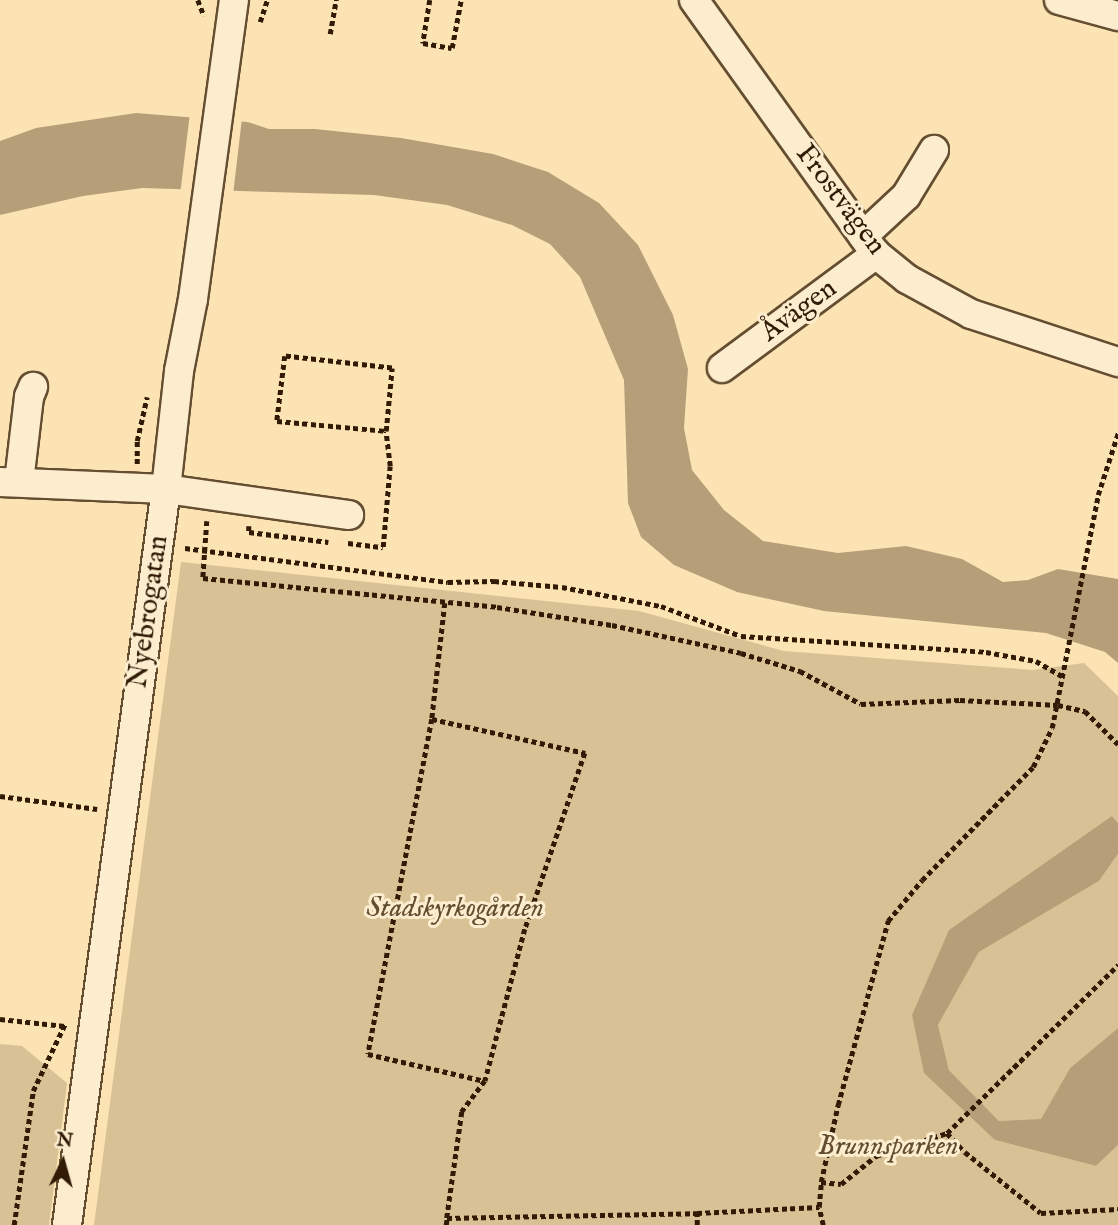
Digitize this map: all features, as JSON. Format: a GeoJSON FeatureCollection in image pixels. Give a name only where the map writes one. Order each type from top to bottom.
{"type":"FeatureCollection","features":[{"type":"Feature","properties":{"kind":"street","name":"Nyebrogatan"},"geometry":{"type":"LineString","coordinates":[[67,1225],[109,811],[158,552],[179,371],[206,210],[234,0]]}},
{"type":"Feature","properties":{"kind":"street","name":"Frostvägen"},"geometry":{"type":"LineString","coordinates":[[694,0],[869,245],[907,279],[971,314],[1118,362]]}},
{"type":"Feature","properties":{"kind":"street"},"geometry":{"type":"LineString","coordinates":[[1059,0],[1118,16]]}},
{"type":"Feature","properties":{"kind":"street","name":"Åvägen"},"geometry":{"type":"LineString","coordinates":[[722,368],[869,245],[906,196],[934,150]]}},
{"type":"Feature","properties":{"kind":"street"},"geometry":{"type":"LineString","coordinates":[[33,387],[10,482],[166,489],[349,514]]}},
{"type":"Feature","properties":{"kind":"path"},"geometry":{"type":"LineString","coordinates":[[330,34],[335,0]]}},
{"type":"Feature","properties":{"kind":"path"},"geometry":{"type":"LineString","coordinates":[[430,0],[423,43],[452,48],[461,0]]}},
{"type":"Feature","properties":{"kind":"path"},"geometry":{"type":"LineString","coordinates":[[345,543],[383,547],[390,466],[386,431],[392,368],[285,356],[277,421],[386,431]]}},
{"type":"Feature","properties":{"kind":"path"},"geometry":{"type":"LineString","coordinates":[[823,1225],[818,1207],[821,1182],[888,921],[922,880],[1033,767],[1052,728],[1093,523],[1118,433]]}},
{"type":"Feature","properties":{"kind":"path"},"geometry":{"type":"LineString","coordinates":[[209,495],[203,578],[497,607],[612,625],[741,653],[800,671],[861,704],[960,700],[1058,705],[1085,711],[1118,744]]}},
{"type":"Feature","properties":{"kind":"path"},"geometry":{"type":"LineString","coordinates":[[251,501],[248,532],[332,542]]}},
{"type":"Feature","properties":{"kind":"path"},"geometry":{"type":"LineString","coordinates":[[158,552],[182,555],[183,548],[448,582],[494,581],[562,587],[661,606],[741,636],[986,652],[1035,661],[1062,676]]}},
{"type":"Feature","properties":{"kind":"path"},"geometry":{"type":"LineString","coordinates":[[445,603],[432,719],[368,1054],[485,1081]]}},
{"type":"Feature","properties":{"kind":"path"},"geometry":{"type":"LineString","coordinates":[[432,719],[585,753],[526,929],[485,1081],[462,1112],[446,1225]]}},
{"type":"Feature","properties":{"kind":"path"},"geometry":{"type":"LineString","coordinates":[[0,796],[109,811]]}},
{"type":"Feature","properties":{"kind":"path"},"geometry":{"type":"LineString","coordinates":[[97,796],[109,811]]}},
{"type":"Feature","properties":{"kind":"path"},"geometry":{"type":"LineString","coordinates":[[93,822],[109,811]]}},
{"type":"Feature","properties":{"kind":"path"},"geometry":{"type":"LineString","coordinates":[[821,1182],[842,1184],[876,1156],[947,1133],[1118,965]]}},
{"type":"Feature","properties":{"kind":"path"},"geometry":{"type":"LineString","coordinates":[[14,1225],[33,1091],[65,1026],[66,1014]]}},
{"type":"Feature","properties":{"kind":"path"},"geometry":{"type":"LineString","coordinates":[[0,1019],[65,1026]]}},
{"type":"Feature","properties":{"kind":"path"},"geometry":{"type":"LineString","coordinates":[[947,1133],[965,1152],[1041,1213],[1118,1209]]}},
{"type":"Feature","properties":{"kind":"path"},"geometry":{"type":"LineString","coordinates":[[447,1218],[697,1213],[818,1207]]}},
{"type":"Feature","properties":{"kind":"path"},"geometry":{"type":"LineString","coordinates":[[697,1213],[697,1225]]}},
{"type":"Feature","properties":{"kind":"green space","name":"Stadskyrkogården"},"geometry":{"type":"Polygon","coordinates":[[[181,562],[639,611],[784,651],[1033,670],[1084,663],[1118,696],[1118,823],[1112,816],[912,1015],[995,1140],[1096,1166],[1118,1145],[1118,1225],[94,1225],[181,562]]]}},
{"type":"Feature","properties":{"kind":"green space","name":"Brunnsparken"},"geometry":{"type":"Polygon","coordinates":[[[1118,854],[1118,1028],[1070,1068],[1041,1120],[999,1121],[949,1070],[938,1025],[979,952],[1099,881],[1118,854]]]}},
{"type":"Feature","properties":{"kind":"green space"},"geometry":{"type":"Polygon","coordinates":[[[0,1044],[22,1046],[67,1083],[49,1225],[0,1225],[0,1044]]]}},
{"type":"Feature","properties":{"kind":"shaded area"},"geometry":{"type":"Polygon","coordinates":[[[136,113],[248,122],[269,129],[315,129],[401,138],[493,154],[548,172],[599,203],[638,245],[673,315],[688,369],[684,428],[692,470],[724,510],[763,541],[838,553],[906,546],[962,559],[1003,582],[1028,580],[1058,569],[1118,579],[1118,663],[1105,652],[1046,633],[824,611],[737,592],[674,565],[641,537],[628,503],[624,380],[580,277],[550,244],[512,225],[447,205],[374,195],[142,188],[83,196],[0,215],[0,141],[36,128],[136,113]]]}},
{"type":"Feature","properties":{"kind":"shaded area"},"geometry":{"type":"Polygon","coordinates":[[[1112,816],[1118,823],[1118,854],[1099,881],[979,952],[938,1025],[949,1070],[999,1121],[1041,1119],[1070,1068],[1118,1028],[1118,1145],[1096,1166],[995,1140],[924,1073],[912,1015],[949,930],[1112,816]]]}},
{"type":"Feature","properties":{"kind":"pier"},"geometry":{"type":"Polygon","coordinates":[[[190,113],[242,118],[233,195],[180,195],[190,113]]]}}]}
